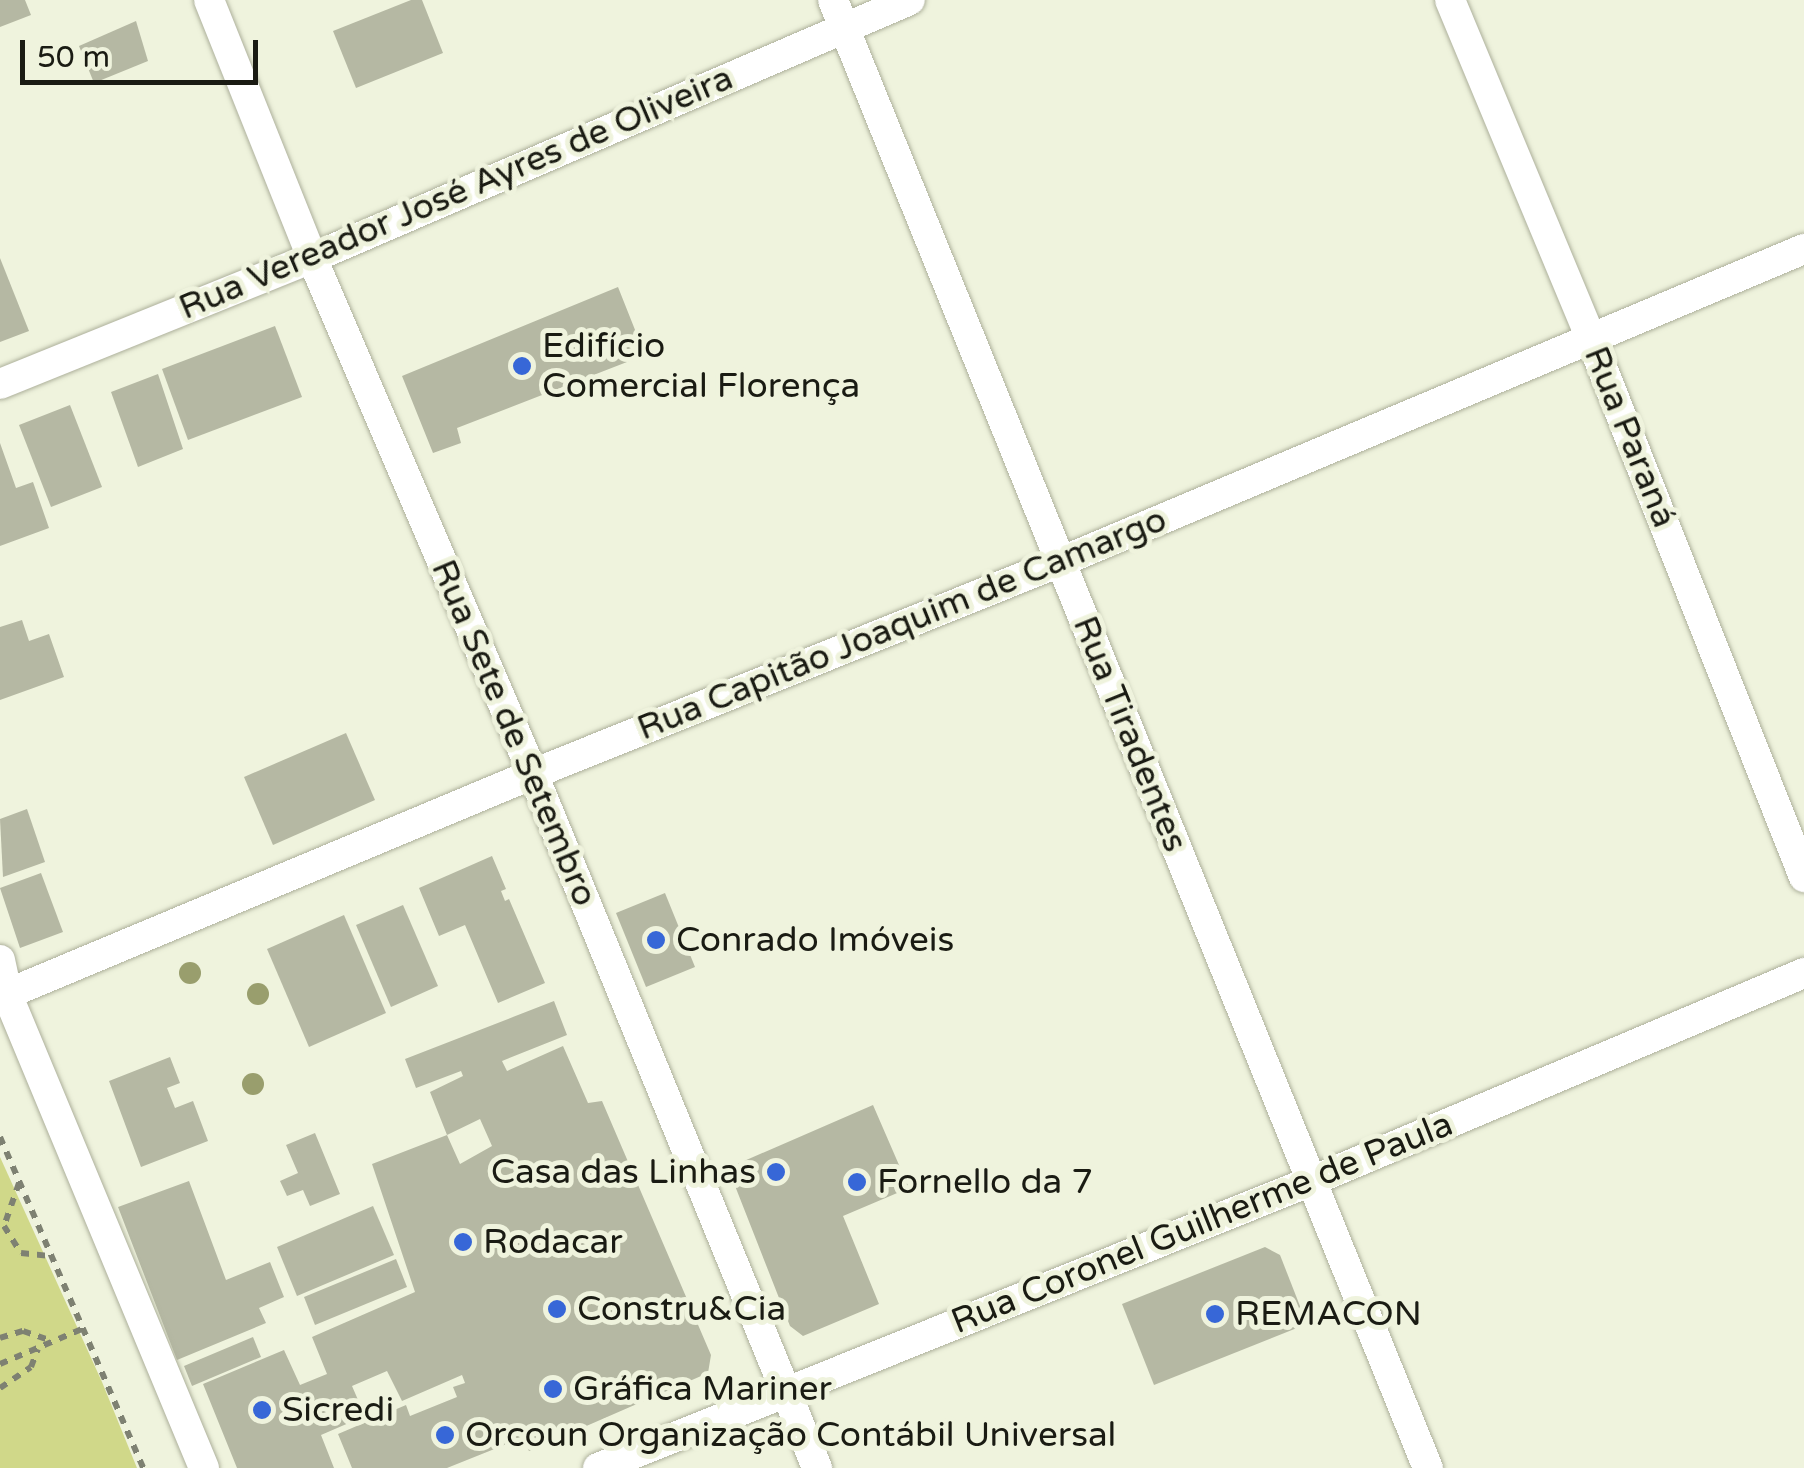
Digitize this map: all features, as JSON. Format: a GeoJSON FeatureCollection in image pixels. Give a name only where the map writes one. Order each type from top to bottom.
{"type":"FeatureCollection","features":[{"type":"Feature","properties":{"kind":"street","name":"Rua Sete de Setembro"},"geometry":{"type":"LineString","coordinates":[[209,0],[312,258],[533,774],[816,1468]]}},
{"type":"Feature","properties":{"kind":"street","name":"Rua Vereador José Ayres de Oliveira"},"geometry":{"type":"LineString","coordinates":[[0,384],[312,258],[838,14],[910,0]]}},
{"type":"Feature","properties":{"kind":"street","name":"Rua Paraná"},"geometry":{"type":"LineString","coordinates":[[1450,0],[1590,337],[1804,877]]}},
{"type":"Feature","properties":{"kind":"street","name":"Rua Tiradentes"},"geometry":{"type":"LineString","coordinates":[[838,14],[1428,1468]]}},
{"type":"Feature","properties":{"kind":"street","name":"Rua Capitão Joaquim de Camargo"},"geometry":{"type":"LineString","coordinates":[[4,996],[533,774],[1060,562],[1804,249]]}},
{"type":"Feature","properties":{"kind":"street"},"geometry":{"type":"LineString","coordinates":[[0,960],[4,996],[204,1468]]}},
{"type":"Feature","properties":{"kind":"street","name":"Rua Coronel Guilherme de Paula"},"geometry":{"type":"LineString","coordinates":[[598,1468],[1314,1180],[1804,973]]}},
{"type":"Feature","properties":{"kind":"path"},"geometry":{"type":"LineString","coordinates":[[0,1137],[143,1468]]}},
{"type":"Feature","properties":{"kind":"path"},"geometry":{"type":"LineString","coordinates":[[20,1181],[2,1226],[21,1253],[52,1256]]}},
{"type":"Feature","properties":{"kind":"path"},"geometry":{"type":"LineString","coordinates":[[0,1364],[84,1328]]}},
{"type":"Feature","properties":{"kind":"path"},"geometry":{"type":"LineString","coordinates":[[0,1338],[23,1332],[53,1341]]}},
{"type":"Feature","properties":{"kind":"path"},"geometry":{"type":"LineString","coordinates":[[0,1388],[31,1368],[38,1348]]}},
{"type":"Feature","properties":{"kind":"green space"},"geometry":{"type":"Polygon","coordinates":[[[0,1157],[102,1382],[137,1468],[0,1468],[0,1157]]]}},
{"type":"Feature","properties":{"kind":"building"},"geometry":{"type":"Polygon","coordinates":[[[0,0],[25,0],[31,15],[0,27],[0,0]]]}},
{"type":"Feature","properties":{"kind":"building"},"geometry":{"type":"Polygon","coordinates":[[[411,0],[422,0],[443,53],[356,88],[333,31],[411,0]]]}},
{"type":"Feature","properties":{"kind":"building"},"geometry":{"type":"Polygon","coordinates":[[[136,21],[148,61],[94,83],[79,46],[136,21]]]}},
{"type":"Feature","properties":{"kind":"building"},"geometry":{"type":"Polygon","coordinates":[[[0,258],[29,331],[0,342],[0,258]]]}},
{"type":"Feature","properties":{"kind":"building","name":"Edifício Comercial Florença"},"geometry":{"type":"Polygon","coordinates":[[[618,287],[645,355],[457,428],[461,443],[433,453],[402,376],[618,287]]]}},
{"type":"Feature","properties":{"kind":"building"},"geometry":{"type":"Polygon","coordinates":[[[275,326],[302,397],[188,440],[162,369],[275,326]]]}},
{"type":"Feature","properties":{"kind":"building"},"geometry":{"type":"Polygon","coordinates":[[[158,374],[183,449],[138,467],[111,392],[158,374]]]}},
{"type":"Feature","properties":{"kind":"building"},"geometry":{"type":"Polygon","coordinates":[[[70,405],[102,487],[51,507],[19,425],[70,405]]]}},
{"type":"Feature","properties":{"kind":"building"},"geometry":{"type":"Polygon","coordinates":[[[0,443],[16,488],[33,482],[49,528],[0,546],[0,443]]]}},
{"type":"Feature","properties":{"kind":"building"},"geometry":{"type":"Polygon","coordinates":[[[22,620],[29,641],[49,634],[64,677],[0,700],[0,627],[22,620]]]}},
{"type":"Feature","properties":{"kind":"building"},"geometry":{"type":"Polygon","coordinates":[[[346,733],[375,800],[273,845],[244,777],[346,733]]]}},
{"type":"Feature","properties":{"kind":"building"},"geometry":{"type":"Polygon","coordinates":[[[27,809],[45,862],[3,877],[0,819],[27,809]]]}},
{"type":"Feature","properties":{"kind":"building"},"geometry":{"type":"Polygon","coordinates":[[[492,856],[506,889],[501,891],[505,901],[509,899],[545,983],[498,1003],[465,925],[439,936],[419,888],[492,856]]]}},
{"type":"Feature","properties":{"kind":"building"},"geometry":{"type":"Polygon","coordinates":[[[41,873],[63,932],[20,948],[0,888],[41,873]]]}},
{"type":"Feature","properties":{"kind":"building","name":"Conrado Imóveis"},"geometry":{"type":"Polygon","coordinates":[[[665,893],[695,967],[646,987],[616,913],[665,893]]]}},
{"type":"Feature","properties":{"kind":"building"},"geometry":{"type":"Polygon","coordinates":[[[403,905],[438,986],[391,1007],[356,925],[403,905]]]}},
{"type":"Feature","properties":{"kind":"building"},"geometry":{"type":"Polygon","coordinates":[[[344,915],[386,1013],[309,1047],[267,949],[344,915]]]}},
{"type":"Feature","properties":{"kind":"building"},"geometry":{"type":"Polygon","coordinates":[[[554,1001],[567,1035],[502,1061],[507,1071],[563,1046],[588,1103],[602,1101],[711,1355],[708,1373],[529,1451],[522,1438],[447,1468],[352,1468],[338,1434],[406,1405],[410,1416],[457,1397],[453,1387],[465,1383],[462,1375],[402,1401],[387,1371],[352,1386],[365,1416],[321,1435],[334,1468],[237,1468],[203,1384],[284,1350],[300,1385],[327,1374],[312,1337],[415,1292],[372,1164],[447,1135],[430,1092],[463,1076],[461,1071],[416,1088],[405,1059],[554,1001]],[[480,1119],[447,1135],[460,1164],[492,1146],[480,1119]]]}},
{"type":"Feature","properties":{"kind":"building"},"geometry":{"type":"Polygon","coordinates":[[[170,1057],[180,1083],[167,1088],[175,1108],[193,1101],[208,1141],[141,1167],[109,1081],[170,1057]]]}},
{"type":"Feature","properties":{"kind":"building"},"geometry":{"type":"Polygon","coordinates":[[[873,1105],[909,1188],[843,1216],[879,1304],[803,1336],[790,1326],[728,1168],[873,1105]]]}},
{"type":"Feature","properties":{"kind":"building"},"geometry":{"type":"Polygon","coordinates":[[[315,1133],[340,1194],[310,1206],[303,1190],[287,1196],[280,1181],[298,1173],[286,1145],[315,1133]]]}},
{"type":"Feature","properties":{"kind":"building"},"geometry":{"type":"Polygon","coordinates":[[[189,1181],[226,1280],[270,1262],[284,1297],[259,1308],[266,1323],[177,1360],[118,1207],[189,1181]]]}},
{"type":"Feature","properties":{"kind":"building"},"geometry":{"type":"Polygon","coordinates":[[[373,1206],[394,1255],[297,1296],[277,1247],[373,1206]]]}},
{"type":"Feature","properties":{"kind":"building","name":"REMACON"},"geometry":{"type":"Polygon","coordinates":[[[1265,1247],[1280,1255],[1307,1324],[1154,1385],[1122,1304],[1265,1247]]]}},
{"type":"Feature","properties":{"kind":"building"},"geometry":{"type":"Polygon","coordinates":[[[396,1259],[407,1287],[315,1325],[304,1297],[396,1259]]]}},
{"type":"Feature","properties":{"kind":"building"},"geometry":{"type":"Polygon","coordinates":[[[253,1337],[261,1357],[192,1386],[184,1366],[253,1337]]]}},
{"type":"Feature","properties":{"kind":"place","name":"Edifício Comercial Florença"},"geometry":{"type":"Point","coordinates":[522,366]}},
{"type":"Feature","properties":{"kind":"place","name":"Conrado Imóveis"},"geometry":{"type":"Point","coordinates":[656,940]}},
{"type":"Feature","properties":{"kind":"place","name":"Casa das Linhas"},"geometry":{"type":"Point","coordinates":[776,1172]}},
{"type":"Feature","properties":{"kind":"place","name":"Fornello da 7"},"geometry":{"type":"Point","coordinates":[857,1182]}},
{"type":"Feature","properties":{"kind":"place","name":"Rodacar"},"geometry":{"type":"Point","coordinates":[463,1242]}},
{"type":"Feature","properties":{"kind":"place","name":"Constru&Cia"},"geometry":{"type":"Point","coordinates":[557,1309]}},
{"type":"Feature","properties":{"kind":"place","name":"REMACON"},"geometry":{"type":"Point","coordinates":[1215,1314]}},
{"type":"Feature","properties":{"kind":"place","name":"Gráfica Mariner"},"geometry":{"type":"Point","coordinates":[553,1389]}},
{"type":"Feature","properties":{"kind":"place","name":"Sicredi"},"geometry":{"type":"Point","coordinates":[262,1410]}},
{"type":"Feature","properties":{"kind":"place","name":"Orcoun Organização Contábil Universal"},"geometry":{"type":"Point","coordinates":[445,1435]}}]}
